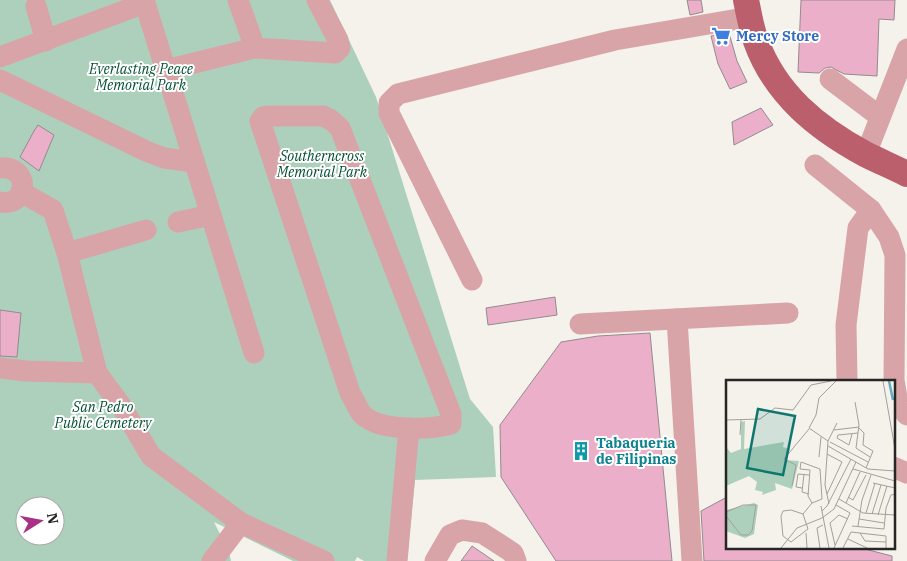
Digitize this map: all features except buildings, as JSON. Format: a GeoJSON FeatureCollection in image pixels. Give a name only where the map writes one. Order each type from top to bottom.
{"type":"FeatureCollection","features":[{"type":"Feature","properties":{"kind":"main road"},"geometry":{"type":"LineString","coordinates":[[748,9],[756,41],[766,63],[783,91],[805,113],[835,136],[866,154],[907,172]]}},
{"type":"Feature","properties":{"kind":"street"},"geometry":{"type":"LineString","coordinates":[[238,0],[255,48]]}},
{"type":"Feature","properties":{"kind":"street"},"geometry":{"type":"LineString","coordinates":[[166,70],[255,48],[336,53],[340,48],[338,40],[317,0]]}},
{"type":"Feature","properties":{"kind":"street"},"geometry":{"type":"LineString","coordinates":[[0,57],[144,2],[254,353]]}},
{"type":"Feature","properties":{"kind":"street"},"geometry":{"type":"LineString","coordinates":[[36,6],[46,41]]}},
{"type":"Feature","properties":{"kind":"street"},"geometry":{"type":"LineString","coordinates":[[472,280],[389,113],[390,103],[398,94],[748,9]]}},
{"type":"Feature","properties":{"kind":"street"},"geometry":{"type":"LineString","coordinates":[[866,154],[879,116],[907,49]]}},
{"type":"Feature","properties":{"kind":"street"},"geometry":{"type":"LineString","coordinates":[[830,79],[879,116]]}},
{"type":"Feature","properties":{"kind":"street"},"geometry":{"type":"LineString","coordinates":[[0,80],[164,158],[194,162]]}},
{"type":"Feature","properties":{"kind":"street"},"geometry":{"type":"LineString","coordinates":[[323,116],[332,120],[340,128],[450,414],[451,424],[442,427],[409,428],[376,424],[362,414],[350,393],[260,121],[263,117],[323,116]]}},
{"type":"Feature","properties":{"kind":"street"},"geometry":{"type":"LineString","coordinates":[[815,164],[871,210],[889,236],[895,255],[894,380],[898,404],[907,415]]}},
{"type":"Feature","properties":{"kind":"street"},"geometry":{"type":"LineString","coordinates":[[0,168],[11,169],[20,176],[22,181],[21,192],[13,201],[8,203],[0,202]]}},
{"type":"Feature","properties":{"kind":"street"},"geometry":{"type":"LineString","coordinates":[[21,192],[53,210],[67,253],[97,373],[122,407],[151,456],[241,523],[324,561]]}},
{"type":"Feature","properties":{"kind":"street"},"geometry":{"type":"LineString","coordinates":[[848,380],[846,325],[858,228],[871,210]]}},
{"type":"Feature","properties":{"kind":"street"},"geometry":{"type":"LineString","coordinates":[[178,222],[211,215]]}},
{"type":"Feature","properties":{"kind":"street"},"geometry":{"type":"LineString","coordinates":[[67,253],[146,230]]}},
{"type":"Feature","properties":{"kind":"street"},"geometry":{"type":"LineString","coordinates":[[580,324],[788,312]]}},
{"type":"Feature","properties":{"kind":"street"},"geometry":{"type":"LineString","coordinates":[[677,319],[692,561]]}},
{"type":"Feature","properties":{"kind":"street"},"geometry":{"type":"LineString","coordinates":[[0,368],[26,372],[97,373]]}},
{"type":"Feature","properties":{"kind":"street"},"geometry":{"type":"LineString","coordinates":[[397,561],[409,428]]}},
{"type":"Feature","properties":{"kind":"street"},"geometry":{"type":"LineString","coordinates":[[894,467],[907,473]]}},
{"type":"Feature","properties":{"kind":"street"},"geometry":{"type":"LineString","coordinates":[[212,561],[241,523]]}},
{"type":"Feature","properties":{"kind":"street"},"geometry":{"type":"LineString","coordinates":[[435,561],[450,535],[462,530],[482,534],[513,553],[516,561]]}},
{"type":"Feature","properties":{"kind":"green space"},"geometry":{"type":"Polygon","coordinates":[[[0,0],[330,0],[376,97],[470,399],[493,427],[496,477],[415,480],[407,561],[364,561],[357,557],[355,561],[293,561],[214,522],[229,552],[231,561],[0,561],[0,0]]]}},
{"type":"Feature","properties":{"kind":"place","name":"Mercy Store"},"geometry":{"type":"Point","coordinates":[721,36]}},
{"type":"Feature","properties":{"kind":"place","name":"Tabaqueria de Filipinas"},"geometry":{"type":"Point","coordinates":[581,451]}},
{"type":"Feature","properties":{"kind":"park label","name":"Everlasting Peace Memorial Park"},"geometry":{"type":"Point","coordinates":[141,78]}},
{"type":"Feature","properties":{"kind":"park label","name":"Southerncross Memorial Park"},"geometry":{"type":"Point","coordinates":[322,164]}},
{"type":"Feature","properties":{"kind":"park label","name":"San Pedro Public Cemetery"},"geometry":{"type":"Point","coordinates":[103,416]}}]}
